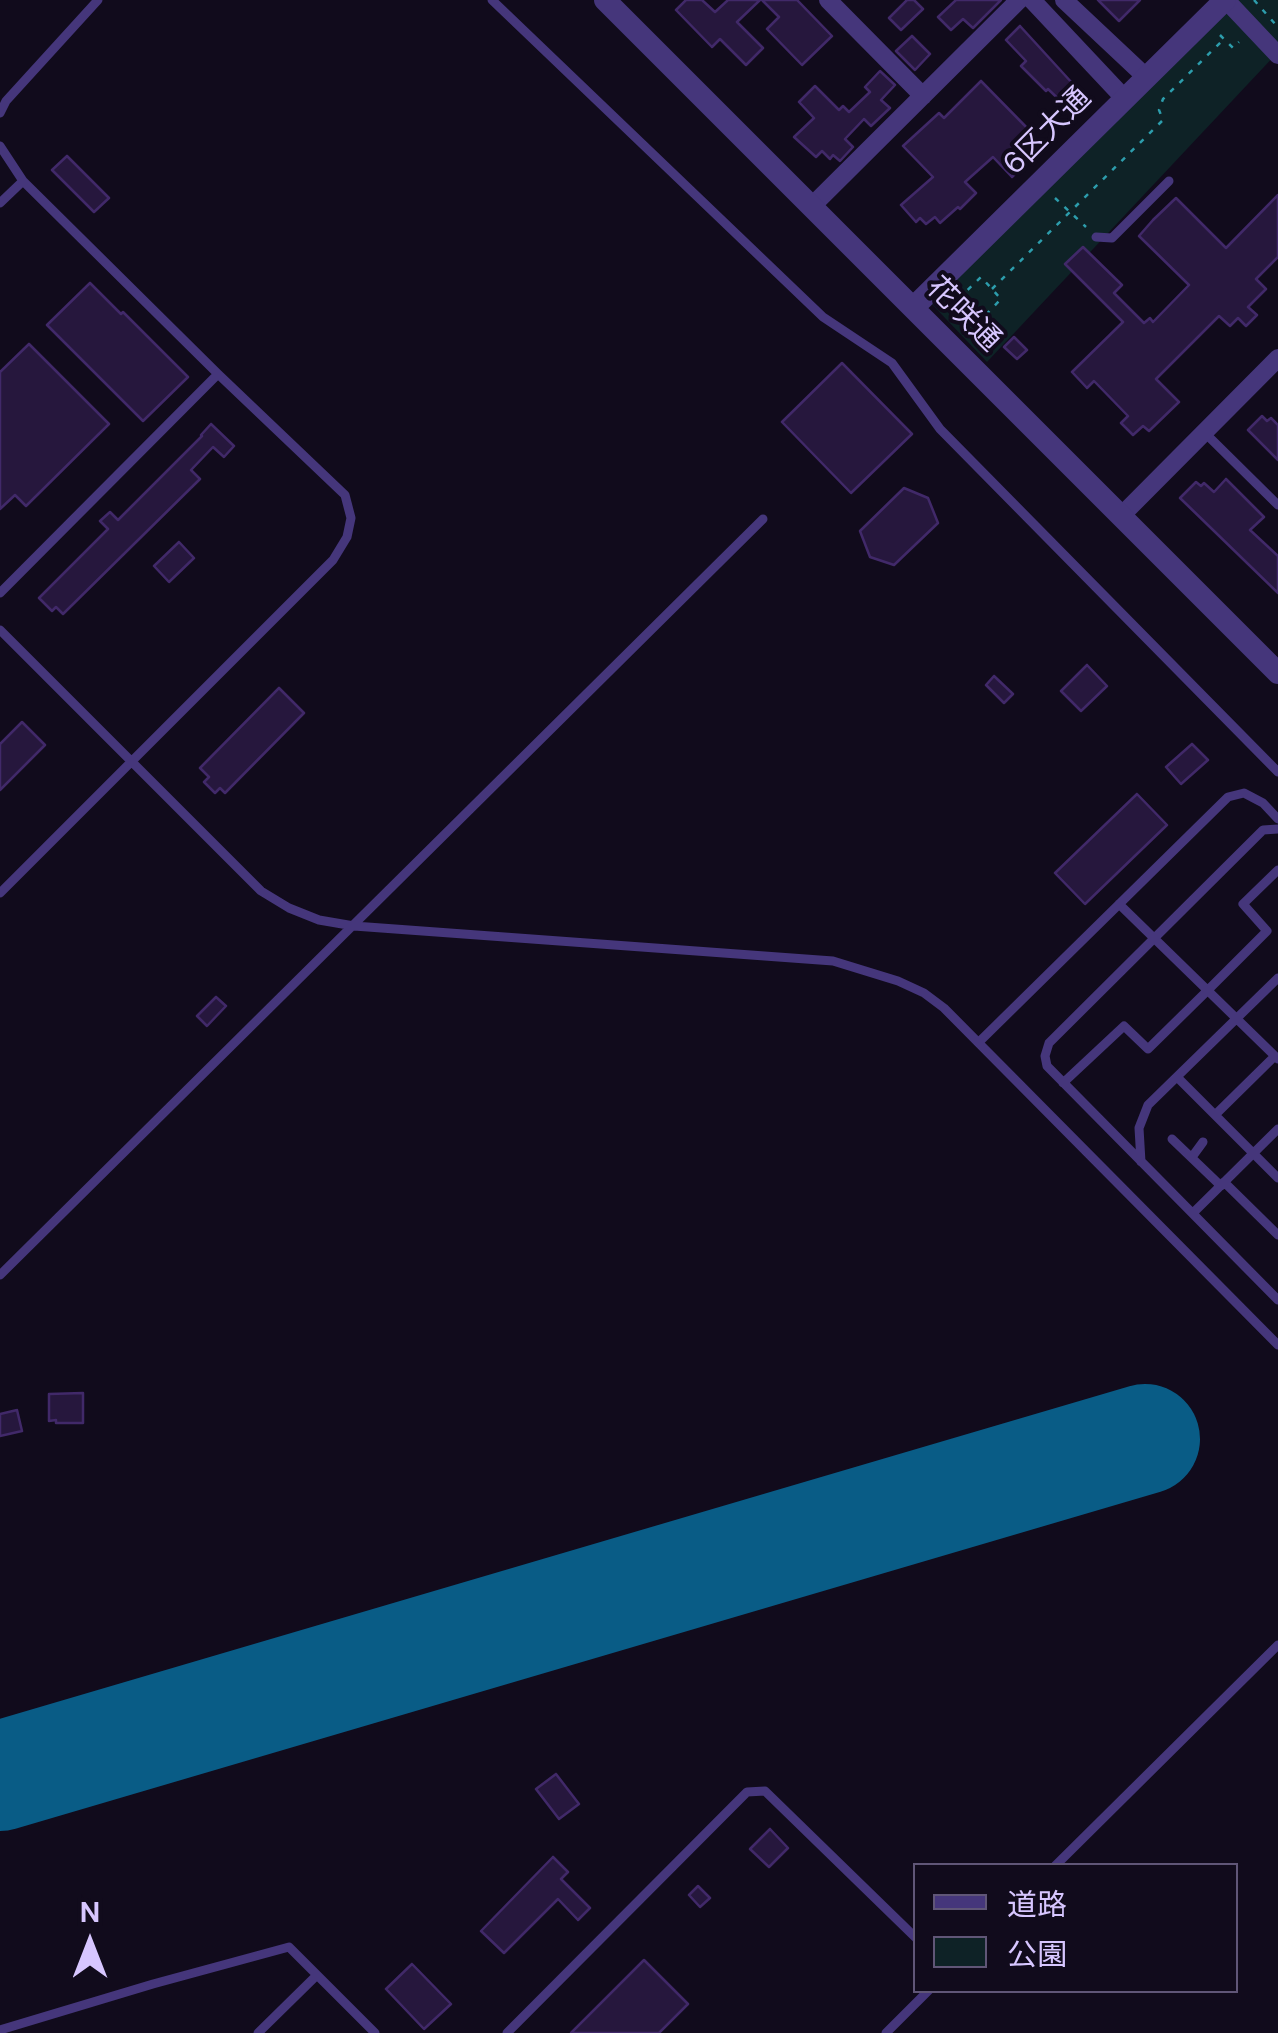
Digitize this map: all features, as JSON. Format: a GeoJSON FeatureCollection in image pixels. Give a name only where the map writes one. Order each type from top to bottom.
{"type":"FeatureCollection","features":[{"type":"Feature","properties":{"kind":"street","name":"花咲通"},"geometry":{"type":"LineString","coordinates":[[604,0],[1278,673]]}},
{"type":"Feature","properties":{"kind":"street"},"geometry":{"type":"LineString","coordinates":[[828,0],[923,96]]}},
{"type":"Feature","properties":{"kind":"street"},"geometry":{"type":"LineString","coordinates":[[810,207],[1020,0]]}},
{"type":"Feature","properties":{"kind":"street"},"geometry":{"type":"LineString","coordinates":[[1032,0],[1125,98]]}},
{"type":"Feature","properties":{"kind":"street"},"geometry":{"type":"LineString","coordinates":[[1064,0],[1146,77]]}},
{"type":"Feature","properties":{"kind":"street"},"geometry":{"type":"LineString","coordinates":[[1225,0],[1278,54]]}},
{"type":"Feature","properties":{"kind":"street","name":"6区大通"},"geometry":{"type":"LineString","coordinates":[[914,307],[1225,0]]}},
{"type":"Feature","properties":{"kind":"street"},"geometry":{"type":"LineString","coordinates":[[1120,516],[1275,367]]}},
{"type":"Feature","properties":{"kind":"lane"},"geometry":{"type":"LineString","coordinates":[[0,113],[6,101],[98,0]]}},
{"type":"Feature","properties":{"kind":"lane"},"geometry":{"type":"LineString","coordinates":[[492,0],[823,318],[892,363],[940,429],[1278,772]]}},
{"type":"Feature","properties":{"kind":"lane"},"geometry":{"type":"LineString","coordinates":[[0,146],[22,181],[345,495],[351,518],[347,536],[333,560],[0,892]]}},
{"type":"Feature","properties":{"kind":"lane"},"geometry":{"type":"LineString","coordinates":[[0,204],[22,181]]}},
{"type":"Feature","properties":{"kind":"lane"},"geometry":{"type":"LineString","coordinates":[[1096,236],[1112,238],[1169,181]]}},
{"type":"Feature","properties":{"kind":"lane"},"geometry":{"type":"LineString","coordinates":[[0,593],[218,374]]}},
{"type":"Feature","properties":{"kind":"lane"},"geometry":{"type":"LineString","coordinates":[[1205,432],[1278,505]]}},
{"type":"Feature","properties":{"kind":"lane"},"geometry":{"type":"LineString","coordinates":[[0,1275],[763,519]]}},
{"type":"Feature","properties":{"kind":"lane"},"geometry":{"type":"LineString","coordinates":[[0,630],[261,891],[288,908],[319,920],[354,926],[833,961],[869,970],[924,994],[944,1008],[1278,1345]]}},
{"type":"Feature","properties":{"kind":"lane"},"geometry":{"type":"LineString","coordinates":[[978,1042],[1228,796],[1244,793],[1263,803],[1278,819]]}},
{"type":"Feature","properties":{"kind":"lane"},"geometry":{"type":"LineString","coordinates":[[1277,1297],[1063,1083],[1047,1066],[1045,1056],[1049,1043],[1263,830],[1278,829]]}},
{"type":"Feature","properties":{"kind":"lane"},"geometry":{"type":"LineString","coordinates":[[1063,1083],[1124,1026],[1148,1049],[1208,990],[1267,931],[1244,904],[1278,870]]}},
{"type":"Feature","properties":{"kind":"lane"},"geometry":{"type":"LineString","coordinates":[[1119,904],[1276,1057],[1215,1115]]}},
{"type":"Feature","properties":{"kind":"lane"},"geometry":{"type":"LineString","coordinates":[[1142,1162],[1139,1128],[1148,1105],[1278,978]]}},
{"type":"Feature","properties":{"kind":"lane"},"geometry":{"type":"LineString","coordinates":[[1268,988],[1278,998]]}},
{"type":"Feature","properties":{"kind":"lane"},"geometry":{"type":"LineString","coordinates":[[1177,1077],[1278,1178]]}},
{"type":"Feature","properties":{"kind":"lane"},"geometry":{"type":"LineString","coordinates":[[1193,1214],[1278,1129]]}},
{"type":"Feature","properties":{"kind":"lane"},"geometry":{"type":"LineString","coordinates":[[1172,1139],[1278,1235]]}},
{"type":"Feature","properties":{"kind":"lane"},"geometry":{"type":"LineString","coordinates":[[1192,1156],[1203,1142]]}},
{"type":"Feature","properties":{"kind":"lane"},"geometry":{"type":"LineString","coordinates":[[1058,1863],[1278,1645]]}},
{"type":"Feature","properties":{"kind":"lane"},"geometry":{"type":"LineString","coordinates":[[507,2033],[747,1792],[766,1791],[913,1935]]}},
{"type":"Feature","properties":{"kind":"lane"},"geometry":{"type":"LineString","coordinates":[[0,2030],[288,1947],[376,2033]]}},
{"type":"Feature","properties":{"kind":"lane"},"geometry":{"type":"LineString","coordinates":[[258,2033],[317,1975]]}},
{"type":"Feature","properties":{"kind":"lane"},"geometry":{"type":"LineString","coordinates":[[886,2033],[925,1993]]}},
{"type":"Feature","properties":{"kind":"path"},"geometry":{"type":"LineString","coordinates":[[1255,0],[1278,23]]}},
{"type":"Feature","properties":{"kind":"path"},"geometry":{"type":"LineString","coordinates":[[1206,18],[1233,48],[1240,41]]}},
{"type":"Feature","properties":{"kind":"path"},"geometry":{"type":"LineString","coordinates":[[992,289],[1163,120],[1159,110],[1163,99],[1224,39]]}},
{"type":"Feature","properties":{"kind":"path"},"geometry":{"type":"LineString","coordinates":[[1039,184],[1096,236]]}},
{"type":"Feature","properties":{"kind":"path"},"geometry":{"type":"LineString","coordinates":[[980,278],[1001,300],[970,330],[949,308],[980,278]]}},
{"type":"Feature","properties":{"kind":"path"},"geometry":{"type":"LineString","coordinates":[[940,282],[951,293],[949,308]]}},
{"type":"Feature","properties":{"kind":"green space"},"geometry":{"type":"Polygon","coordinates":[[[1225,0],[1278,0],[1278,52],[987,362],[925,297],[1225,0]]]}},
{"type":"Feature","properties":{"kind":"building"},"geometry":{"type":"Polygon","coordinates":[[[686,0],[702,0],[715,12],[728,0],[760,0],[737,22],[763,48],[746,65],[720,39],[712,47],[676,10],[686,0]]]}},
{"type":"Feature","properties":{"kind":"building"},"geometry":{"type":"Polygon","coordinates":[[[762,0],[797,0],[832,36],[802,65],[767,29],[779,17],[762,0]]]}},
{"type":"Feature","properties":{"kind":"building"},"geometry":{"type":"Polygon","coordinates":[[[907,0],[914,0],[923,9],[901,30],[889,18],[907,0]]]}},
{"type":"Feature","properties":{"kind":"building"},"geometry":{"type":"Polygon","coordinates":[[[956,0],[1001,0],[973,28],[963,19],[951,30],[938,17],[956,0]]]}},
{"type":"Feature","properties":{"kind":"building"},"geometry":{"type":"Polygon","coordinates":[[[1098,0],[1140,0],[1119,21],[1098,0]]]}},
{"type":"Feature","properties":{"kind":"building"},"geometry":{"type":"Polygon","coordinates":[[[1020,26],[1087,96],[1071,111],[1021,66],[1026,61],[1006,40],[1020,26]]]}},
{"type":"Feature","properties":{"kind":"building"},"geometry":{"type":"Polygon","coordinates":[[[912,36],[930,54],[915,70],[896,51],[912,36]]]}},
{"type":"Feature","properties":{"kind":"building"},"geometry":{"type":"Polygon","coordinates":[[[880,71],[895,85],[881,100],[890,108],[871,126],[864,119],[845,139],[853,147],[840,161],[833,155],[830,159],[822,151],[816,157],[794,137],[814,118],[799,102],[815,86],[839,110],[843,106],[849,112],[870,92],[865,87],[880,71]]]}},
{"type":"Feature","properties":{"kind":"building"},"geometry":{"type":"Polygon","coordinates":[[[981,81],[1032,133],[1014,149],[1026,163],[1012,177],[993,157],[965,182],[976,193],[960,209],[940,223],[935,217],[926,224],[920,218],[916,222],[901,205],[933,177],[903,146],[939,113],[944,118],[981,81]]]}},
{"type":"Feature","properties":{"kind":"building"},"geometry":{"type":"Polygon","coordinates":[[[67,156],[109,198],[94,212],[52,170],[67,156]]]}},
{"type":"Feature","properties":{"kind":"building"},"geometry":{"type":"Polygon","coordinates":[[[1278,195],[1278,257],[1256,279],[1266,289],[1248,307],[1257,315],[1246,326],[1238,318],[1230,326],[1219,316],[1156,379],[1179,402],[1149,431],[1143,426],[1133,435],[1121,423],[1128,416],[1094,381],[1087,388],[1072,372],[1123,322],[1065,264],[1083,247],[1122,285],[1114,293],[1144,323],[1150,318],[1153,322],[1189,285],[1139,236],[1153,220],[1176,198],[1226,248],[1278,195]]]}},
{"type":"Feature","properties":{"kind":"building"},"geometry":{"type":"Polygon","coordinates":[[[90,283],[188,377],[143,421],[47,325],[90,283]]]}},
{"type":"Feature","properties":{"kind":"building"},"geometry":{"type":"Polygon","coordinates":[[[1014,337],[1027,350],[1017,359],[1004,347],[1014,337]]]}},
{"type":"Feature","properties":{"kind":"building"},"geometry":{"type":"Polygon","coordinates":[[[29,344],[109,424],[26,506],[15,495],[0,509],[0,372],[29,344]]]}},
{"type":"Feature","properties":{"kind":"building"},"geometry":{"type":"Polygon","coordinates":[[[842,363],[912,434],[851,493],[782,422],[842,363]]]}},
{"type":"Feature","properties":{"kind":"building"},"geometry":{"type":"Polygon","coordinates":[[[1262,416],[1278,425],[1278,460],[1248,430],[1262,416]]]}},
{"type":"Feature","properties":{"kind":"building"},"geometry":{"type":"Polygon","coordinates":[[[211,424],[234,446],[224,457],[213,447],[191,470],[200,479],[63,614],[56,607],[52,611],[39,598],[108,529],[100,521],[110,512],[118,520],[211,424]]]}},
{"type":"Feature","properties":{"kind":"building"},"geometry":{"type":"Polygon","coordinates":[[[1226,479],[1264,517],[1250,530],[1278,556],[1278,593],[1180,498],[1196,482],[1201,486],[1204,483],[1214,492],[1226,479]]]}},
{"type":"Feature","properties":{"kind":"building"},"geometry":{"type":"Polygon","coordinates":[[[904,488],[928,498],[938,523],[894,565],[870,557],[860,531],[904,488]]]}},
{"type":"Feature","properties":{"kind":"building"},"geometry":{"type":"Polygon","coordinates":[[[179,542],[194,558],[169,582],[154,566],[179,542]]]}},
{"type":"Feature","properties":{"kind":"building"},"geometry":{"type":"Polygon","coordinates":[[[1087,665],[1107,686],[1081,711],[1061,691],[1087,665]]]}},
{"type":"Feature","properties":{"kind":"building"},"geometry":{"type":"Polygon","coordinates":[[[994,676],[1013,694],[1004,703],[986,685],[994,676]]]}},
{"type":"Feature","properties":{"kind":"building"},"geometry":{"type":"Polygon","coordinates":[[[279,688],[304,713],[225,793],[220,788],[215,793],[204,782],[209,777],[200,768],[279,688]]]}},
{"type":"Feature","properties":{"kind":"building"},"geometry":{"type":"Polygon","coordinates":[[[22,722],[45,745],[0,790],[0,744],[22,722]]]}},
{"type":"Feature","properties":{"kind":"building"},"geometry":{"type":"Polygon","coordinates":[[[1192,744],[1208,760],[1181,784],[1166,767],[1192,744]]]}},
{"type":"Feature","properties":{"kind":"building"},"geometry":{"type":"Polygon","coordinates":[[[1137,794],[1167,825],[1085,904],[1055,873],[1137,794]]]}},
{"type":"Feature","properties":{"kind":"building"},"geometry":{"type":"Polygon","coordinates":[[[216,997],[226,1006],[207,1026],[197,1016],[216,997]]]}},
{"type":"Feature","properties":{"kind":"building"},"geometry":{"type":"Polygon","coordinates":[[[83,1393],[83,1423],[49,1421],[49,1394],[83,1393]]]}},
{"type":"Feature","properties":{"kind":"building"},"geometry":{"type":"Polygon","coordinates":[[[17,1410],[22,1431],[0,1436],[0,1414],[17,1410]]]}},
{"type":"Feature","properties":{"kind":"building"},"geometry":{"type":"Polygon","coordinates":[[[556,1774],[579,1804],[559,1819],[536,1789],[556,1774]]]}},
{"type":"Feature","properties":{"kind":"building"},"geometry":{"type":"Polygon","coordinates":[[[770,1829],[788,1848],[769,1867],[750,1849],[770,1829]]]}},
{"type":"Feature","properties":{"kind":"building"},"geometry":{"type":"Polygon","coordinates":[[[553,1857],[568,1872],[561,1879],[590,1908],[578,1920],[558,1899],[504,1953],[481,1931],[553,1857]]]}},
{"type":"Feature","properties":{"kind":"building"},"geometry":{"type":"Polygon","coordinates":[[[698,1886],[710,1898],[700,1907],[689,1895],[698,1886]]]}},
{"type":"Feature","properties":{"kind":"building"},"geometry":{"type":"Polygon","coordinates":[[[644,1960],[688,2004],[659,2033],[571,2033],[644,1960]]]}},
{"type":"Feature","properties":{"kind":"building"},"geometry":{"type":"Polygon","coordinates":[[[412,1964],[451,2004],[424,2029],[386,1989],[412,1964]]]}},
{"type":"Feature","properties":{"kind":"runway"},"geometry":{"type":"LineString","coordinates":[[0,1776],[1145,1439]]}}]}
